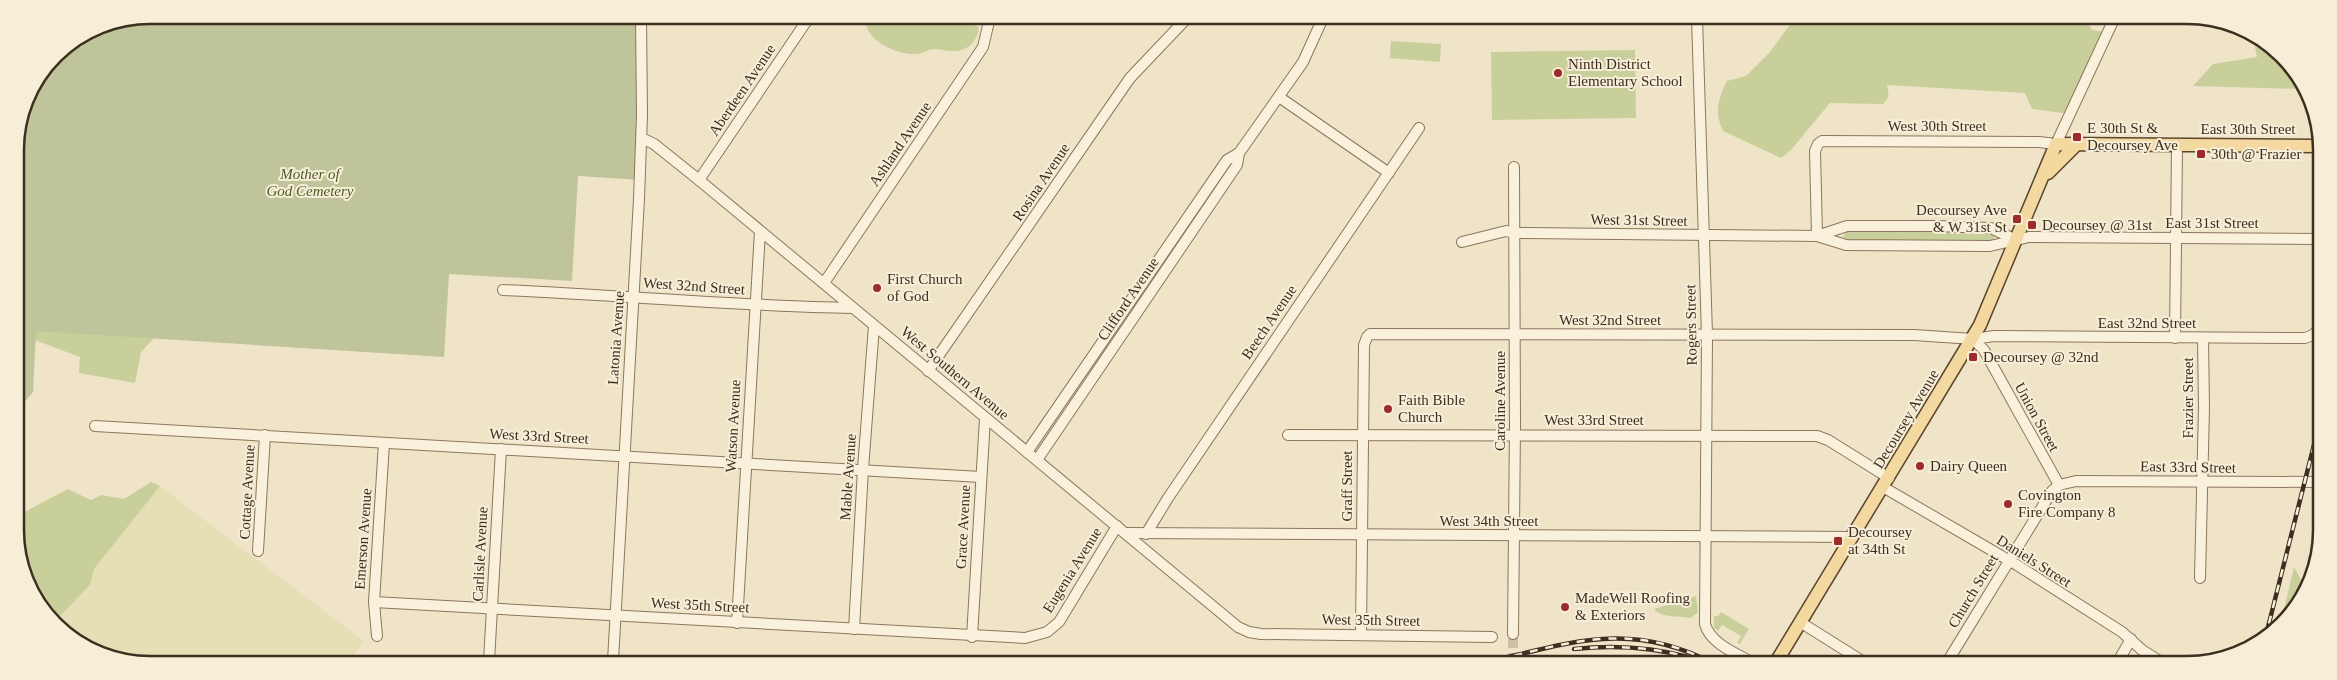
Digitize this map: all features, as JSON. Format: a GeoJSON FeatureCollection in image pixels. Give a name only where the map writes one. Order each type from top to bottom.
{"type":"FeatureCollection","features":[{"type":"Feature","properties":{"kind":"main road","name":"East 30th Street"},"geometry":{"type":"LineString","coordinates":[[2056,144],[2313,146]]}},
{"type":"Feature","properties":{"kind":"main road","name":"Decoursey Avenue"},"geometry":{"type":"LineString","coordinates":[[1780,656],[1973,339],[2056,144]]}},
{"type":"Feature","properties":{"kind":"main road","name":"Decoursey Avenue"},"geometry":{"type":"LineString","coordinates":[[2042,179],[2076,145]]}},
{"type":"Feature","properties":{"kind":"street","name":"Latonia Avenue"},"geometry":{"type":"LineString","coordinates":[[613,656],[642,138],[641,24]]}},
{"type":"Feature","properties":{"kind":"street","name":"Aberdeen Avenue"},"geometry":{"type":"LineString","coordinates":[[699,180],[805,24]]}},
{"type":"Feature","properties":{"kind":"street","name":"Ashland Avenue"},"geometry":{"type":"LineString","coordinates":[[824,283],[984,47],[989,24]]}},
{"type":"Feature","properties":{"kind":"street","name":"Rosina Avenue"},"geometry":{"type":"LineString","coordinates":[[928,371],[1130,78],[1181,24]]}},
{"type":"Feature","properties":{"kind":"street","name":"Clifford Avenue"},"geometry":{"type":"LineString","coordinates":[[1027,452],[1227,160],[1239,153],[1279,97],[1311,47],[1321,24]]}},
{"type":"Feature","properties":{"kind":"street","name":"Rogers Street"},"geometry":{"type":"LineString","coordinates":[[1697,24],[1707,335],[1705,624],[1707,632],[1713,638],[1742,656]]}},
{"type":"Feature","properties":{"kind":"street","name":"Decoursey Avenue"},"geometry":{"type":"LineString","coordinates":[[2056,144],[2112,24]]}},
{"type":"Feature","properties":{"kind":"street"},"geometry":{"type":"LineString","coordinates":[[1279,97],[1389,172]]}},
{"type":"Feature","properties":{"kind":"street","name":"Beech Avenue"},"geometry":{"type":"LineString","coordinates":[[1146,534],[1168,498],[1419,128]]}},
{"type":"Feature","properties":{"kind":"street","name":"West Southern Avenue"},"geometry":{"type":"LineString","coordinates":[[642,138],[654,144],[699,180],[1227,618],[1249,632]]}},
{"type":"Feature","properties":{"kind":"street","name":"West 30th Street"},"geometry":{"type":"LineString","coordinates":[[1817,236],[1815,151],[1818,144],[1822,141],[2039,142],[2056,144]]}},
{"type":"Feature","properties":{"kind":"street","name":"Frazier Street"},"geometry":{"type":"LineString","coordinates":[[2175,338],[2177,145]]}},
{"type":"Feature","properties":{"kind":"street","name":"Clifford Avenue"},"geometry":{"type":"LineString","coordinates":[[1036,460],[1237,165],[1239,153]]}},
{"type":"Feature","properties":{"kind":"street","name":"Caroline Avenue"},"geometry":{"type":"LineString","coordinates":[[1513,634],[1515,435],[1514,167]]}},
{"type":"Feature","properties":{"kind":"street","name":"West 31st Street"},"geometry":{"type":"LineString","coordinates":[[1817,236],[1848,226],[1936,226],[1991,228],[2016,240]]}},
{"type":"Feature","properties":{"kind":"street","name":"Watson Avenue"},"geometry":{"type":"LineString","coordinates":[[737,622],[760,231]]}},
{"type":"Feature","properties":{"kind":"street","name":"West 31st Street"},"geometry":{"type":"LineString","coordinates":[[1462,242],[1506,231],[1515,233],[1817,236],[1846,245],[1990,246],[2016,240]]}},
{"type":"Feature","properties":{"kind":"street","name":"East 31st Street"},"geometry":{"type":"LineString","coordinates":[[2016,240],[2029,237],[2313,239]]}},
{"type":"Feature","properties":{"kind":"street","name":"West 32nd Street"},"geometry":{"type":"LineString","coordinates":[[503,290],[634,296],[755,305],[853,308]]}},
{"type":"Feature","properties":{"kind":"street","name":"Mable Avenue"},"geometry":{"type":"LineString","coordinates":[[854,629],[863,469],[874,326]]}},
{"type":"Feature","properties":{"kind":"street","name":"West 32nd Street"},"geometry":{"type":"LineString","coordinates":[[1367,337],[1378,334],[1914,335],[1973,339]]}},
{"type":"Feature","properties":{"kind":"street","name":"East 32nd Street"},"geometry":{"type":"LineString","coordinates":[[1973,339],[1994,336],[2305,338],[2313,335]]}},
{"type":"Feature","properties":{"kind":"street","name":"Graff Street"},"geometry":{"type":"LineString","coordinates":[[1361,635],[1362,435],[1364,345],[1367,337]]}},
{"type":"Feature","properties":{"kind":"street","name":"Frazier Street"},"geometry":{"type":"LineString","coordinates":[[2200,578],[2204,407],[2203,338]]}},
{"type":"Feature","properties":{"kind":"street","name":"Union Street"},"geometry":{"type":"LineString","coordinates":[[1973,339],[1984,350],[2059,485]]}},
{"type":"Feature","properties":{"kind":"street","name":"Grace Avenue"},"geometry":{"type":"LineString","coordinates":[[972,636],[986,418]]}},
{"type":"Feature","properties":{"kind":"street","name":"West 33rd Street"},"geometry":{"type":"LineString","coordinates":[[94,426],[981,477]]}},
{"type":"Feature","properties":{"kind":"street","name":"West 33rd Street"},"geometry":{"type":"LineString","coordinates":[[1288,435],[1817,436],[1828,440],[1886,482]]}},
{"type":"Feature","properties":{"kind":"street","name":"Cottage Avenue"},"geometry":{"type":"LineString","coordinates":[[258,551],[265,436]]}},
{"type":"Feature","properties":{"kind":"street","name":"Emerson Avenue"},"geometry":{"type":"LineString","coordinates":[[378,636],[374,602],[384,443]]}},
{"type":"Feature","properties":{"kind":"street","name":"Carlisle Avenue"},"geometry":{"type":"LineString","coordinates":[[489,656],[501,449]]}},
{"type":"Feature","properties":{"kind":"street","name":"East 33rd Street"},"geometry":{"type":"LineString","coordinates":[[2059,485],[2076,481],[2313,482]]}},
{"type":"Feature","properties":{"kind":"street","name":"Daniels Street"},"geometry":{"type":"LineString","coordinates":[[1886,482],[2131,639],[2152,656]]}},
{"type":"Feature","properties":{"kind":"street","name":"Church Street"},"geometry":{"type":"LineString","coordinates":[[1951,656],[2052,491],[2059,485]]}},
{"type":"Feature","properties":{"kind":"street","name":"Eugenia Avenue"},"geometry":{"type":"LineString","coordinates":[[1025,638],[1047,632],[1059,622],[1117,526]]}},
{"type":"Feature","properties":{"kind":"street","name":"West 34th Street"},"geometry":{"type":"LineString","coordinates":[[1125,533],[1852,536]]}},
{"type":"Feature","properties":{"kind":"street","name":"West 35th Street"},"geometry":{"type":"LineString","coordinates":[[374,602],[492,607],[1025,638]]}},
{"type":"Feature","properties":{"kind":"street"},"geometry":{"type":"LineString","coordinates":[[1800,622],[1854,656]]}},
{"type":"Feature","properties":{"kind":"street","name":"West 35th Street"},"geometry":{"type":"LineString","coordinates":[[1249,632],[1261,634],[1492,637]]}},
{"type":"Feature","properties":{"kind":"street"},"geometry":{"type":"LineString","coordinates":[[2121,656],[2131,639]]}},
{"type":"Feature","properties":{"kind":"shaded area"},"geometry":{"type":"Polygon","coordinates":[[[160,486],[364,641],[353,656],[150,656],[118,652],[102,647],[87,639],[73,630],[59,617],[90,585],[94,569],[160,486]]]}},
{"type":"Feature","properties":{"kind":"green space","name":"Mother of God Cemetery"},"geometry":{"type":"Polygon","coordinates":[[[142,24],[641,24],[640,180],[578,176],[572,281],[449,274],[444,357],[36,331],[33,392],[24,403],[25,134],[33,102],[45,80],[61,61],[80,45],[102,33],[126,26],[142,24]]]}},
{"type":"Feature","properties":{"kind":"green space"},"geometry":{"type":"Polygon","coordinates":[[[971,24],[979,27],[973,42],[961,50],[935,49],[918,54],[909,54],[886,47],[873,37],[866,25],[971,24]]]}},
{"type":"Feature","properties":{"kind":"green space"},"geometry":{"type":"Polygon","coordinates":[[[1790,24],[2089,24],[2092,30],[2108,32],[2070,114],[2032,109],[2025,93],[1887,85],[1888,95],[1883,104],[1830,103],[1791,150],[1781,158],[1723,131],[1718,112],[1721,94],[1727,81],[1746,76],[1770,52],[1790,24]]]}},
{"type":"Feature","properties":{"kind":"green space"},"geometry":{"type":"Polygon","coordinates":[[[1391,41],[1441,44],[1440,62],[1390,58],[1391,41]]]}},
{"type":"Feature","properties":{"kind":"green space"},"geometry":{"type":"Polygon","coordinates":[[[2254,44],[2276,61],[2287,73],[2297,89],[2193,86],[2213,64],[2257,57],[2254,44]]]}},
{"type":"Feature","properties":{"kind":"green space"},"geometry":{"type":"Polygon","coordinates":[[[1635,50],[1636,118],[1492,120],[1491,52],[1635,50]]]}},
{"type":"Feature","properties":{"kind":"green space"},"geometry":{"type":"Polygon","coordinates":[[[1847,230],[1988,231],[1995,236],[1992,242],[1851,242],[1843,237],[1847,230]]]}},
{"type":"Feature","properties":{"kind":"green space"},"geometry":{"type":"Polygon","coordinates":[[[29,252],[161,331],[141,352],[135,383],[79,373],[80,357],[24,336],[24,254],[29,252]]]}},
{"type":"Feature","properties":{"kind":"green space"},"geometry":{"type":"Polygon","coordinates":[[[151,482],[160,486],[94,569],[90,585],[59,617],[50,607],[33,578],[26,554],[24,512],[68,489],[91,500],[101,495],[124,499],[151,482]]]}},
{"type":"Feature","properties":{"kind":"green space"},"geometry":{"type":"Polygon","coordinates":[[[2294,567],[2302,582],[2284,611],[2294,567]]]}},
{"type":"Feature","properties":{"kind":"green space"},"geometry":{"type":"Polygon","coordinates":[[[1696,596],[1698,612],[1691,618],[1661,614],[1654,609],[1696,596]]]}},
{"type":"Feature","properties":{"kind":"green space"},"geometry":{"type":"Polygon","coordinates":[[[1721,612],[1749,629],[1740,644],[1737,643],[1741,636],[1722,625],[1718,631],[1714,628],[1714,616],[1718,616],[1721,612]]]}},
{"type":"Feature","properties":{"kind":"green space"},"geometry":{"type":"Polygon","coordinates":[[[1612,655],[1633,656],[1601,656],[1612,655]]]}},
{"type":"Feature","properties":{"kind":"tunnel"},"geometry":{"type":"LineString","coordinates":[[1513,634],[1513,656]]}},
{"type":"Feature","properties":{"kind":"railway"},"geometry":{"type":"LineString","coordinates":[[2268,626],[2313,449]]}},
{"type":"Feature","properties":{"kind":"railway"},"geometry":{"type":"LineString","coordinates":[[1511,656],[1544,648],[1599,639],[1627,639],[1654,642],[1684,650],[1697,656]]}},
{"type":"Feature","properties":{"kind":"railway"},"geometry":{"type":"LineString","coordinates":[[1574,649],[1631,648],[1683,656]]}},
{"type":"Feature","properties":{"kind":"place","name":"Ninth District Elementary School"},"geometry":{"type":"Point","coordinates":[1558,73]}},
{"type":"Feature","properties":{"kind":"place","name":"E 30th St & Decoursey Ave"},"geometry":{"type":"Point","coordinates":[2077,137]}},
{"type":"Feature","properties":{"kind":"place","name":"30th @ Frazier"},"geometry":{"type":"Point","coordinates":[2201,154]}},
{"type":"Feature","properties":{"kind":"place","name":"Decoursey Ave & W 31st St"},"geometry":{"type":"Point","coordinates":[2017,219]}},
{"type":"Feature","properties":{"kind":"place","name":"Decoursey @ 31st"},"geometry":{"type":"Point","coordinates":[2032,225]}},
{"type":"Feature","properties":{"kind":"place","name":"First Church of God"},"geometry":{"type":"Point","coordinates":[877,288]}},
{"type":"Feature","properties":{"kind":"place","name":"Decoursey @ 32nd"},"geometry":{"type":"Point","coordinates":[1973,357]}},
{"type":"Feature","properties":{"kind":"place","name":"Faith Bible Church"},"geometry":{"type":"Point","coordinates":[1388,409]}},
{"type":"Feature","properties":{"kind":"place","name":"Dairy Queen"},"geometry":{"type":"Point","coordinates":[1920,466]}},
{"type":"Feature","properties":{"kind":"place","name":"Covington Fire Company 8"},"geometry":{"type":"Point","coordinates":[2008,504]}},
{"type":"Feature","properties":{"kind":"place","name":"Decoursey at 34th St"},"geometry":{"type":"Point","coordinates":[1838,541]}},
{"type":"Feature","properties":{"kind":"place","name":"MadeWell Roofing & Exteriors"},"geometry":{"type":"Point","coordinates":[1565,607]}}]}
